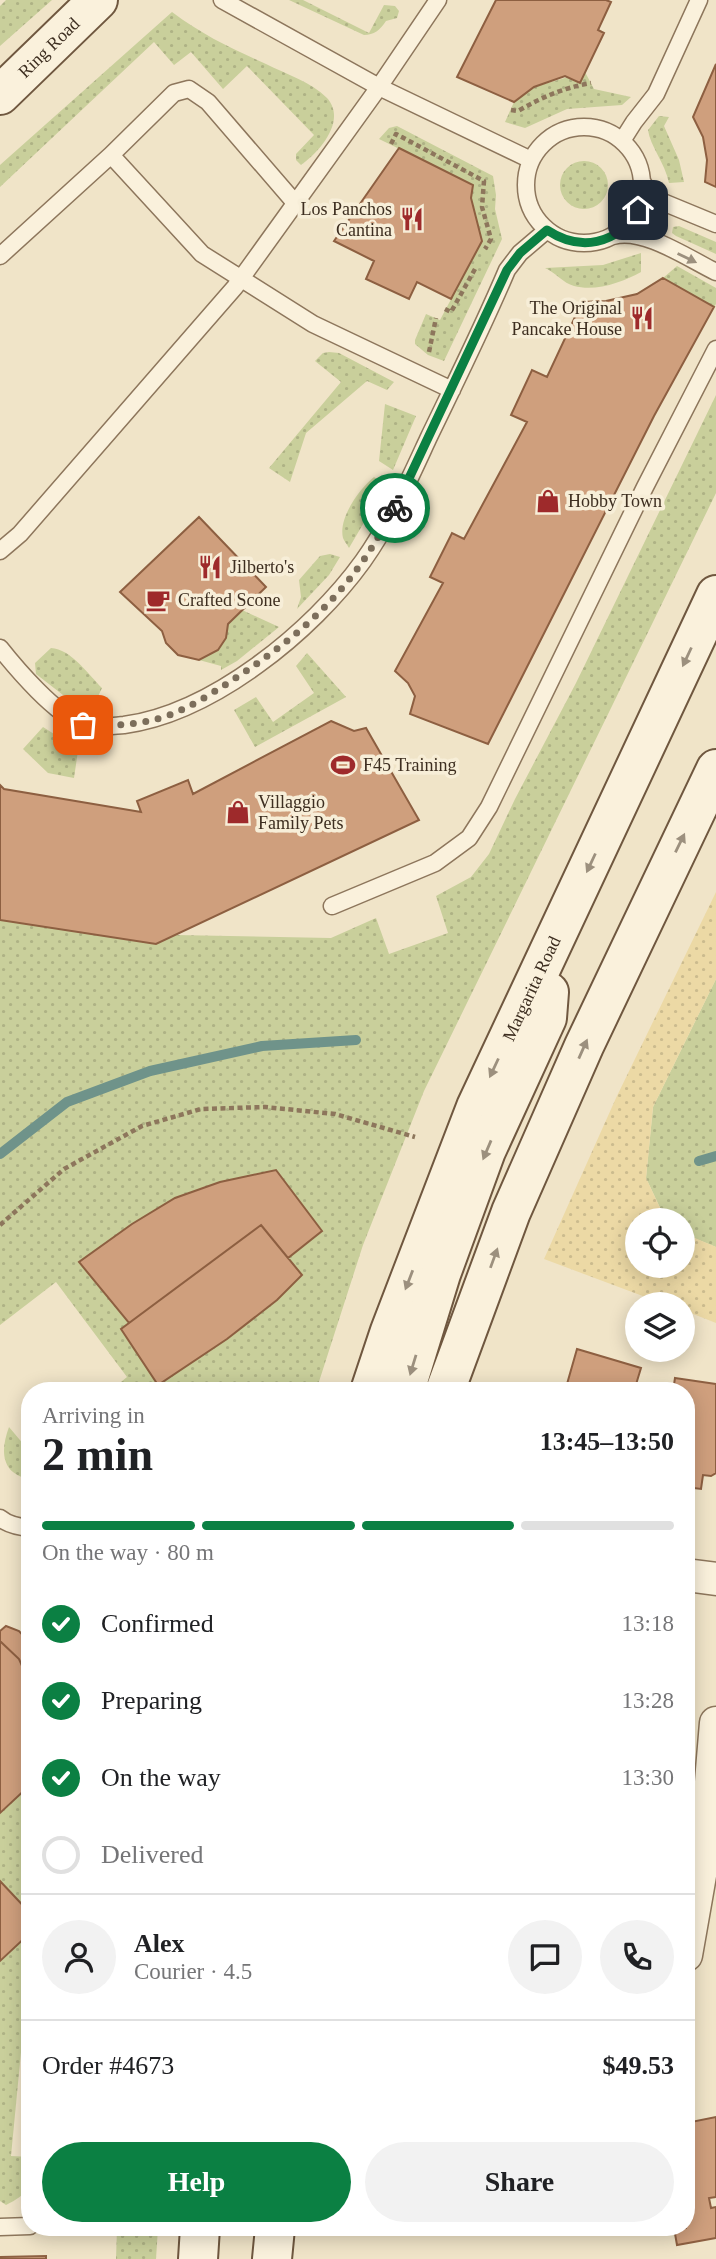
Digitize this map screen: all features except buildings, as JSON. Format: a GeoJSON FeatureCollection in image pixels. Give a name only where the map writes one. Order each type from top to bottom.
{"type":"FeatureCollection","features":[{"type":"Feature","properties":{"kind":"main road","name":"Ring Road"},"geometry":{"type":"LineString","coordinates":[[0,95],[98,0]]}},
{"type":"Feature","properties":{"kind":"main road","name":"Margarita Road"},"geometry":{"type":"LineString","coordinates":[[373,1382],[476,1107],[716,595]]}},
{"type":"Feature","properties":{"kind":"main road"},"geometry":{"type":"LineString","coordinates":[[448,1382],[511,1212],[584,1046],[716,769]]}},
{"type":"Feature","properties":{"kind":"main road"},"geometry":{"type":"LineString","coordinates":[[408,1382],[440,1274],[486,1151],[547,1018],[551,948]]}},
{"type":"Feature","properties":{"kind":"main road"},"geometry":{"type":"LineString","coordinates":[[198,2259],[199,2236]]}},
{"type":"Feature","properties":{"kind":"main road"},"geometry":{"type":"LineString","coordinates":[[272,2259],[274,2236]]}},
{"type":"Feature","properties":{"kind":"street"},"geometry":{"type":"LineString","coordinates":[[695,1576],[716,1579]]}},
{"type":"Feature","properties":{"kind":"street"},"geometry":{"type":"LineString","coordinates":[[695,1904],[706,1841],[716,1723]]}},
{"type":"Feature","properties":{"kind":"lane"},"geometry":{"type":"LineString","coordinates":[[222,0],[379,87],[531,160]]}},
{"type":"Feature","properties":{"kind":"lane"},"geometry":{"type":"LineString","coordinates":[[0,551],[20,534],[241,278],[379,87],[438,0]]}},
{"type":"Feature","properties":{"kind":"lane"},"geometry":{"type":"LineString","coordinates":[[622,141],[656,94],[699,0]]}},
{"type":"Feature","properties":{"kind":"lane"},"geometry":{"type":"LineString","coordinates":[[0,256],[111,155],[174,93],[189,89],[208,102],[296,204]]}},
{"type":"Feature","properties":{"kind":"lane"},"geometry":{"type":"LineString","coordinates":[[611,237],[633,218],[642,194],[643,183],[637,159],[622,141],[604,129],[575,127],[550,137],[531,160],[527,172],[526,195],[530,208],[547,230],[561,239],[576,243],[597,242],[621,234],[641,236],[716,272]]}},
{"type":"Feature","properties":{"kind":"lane"},"geometry":{"type":"LineString","coordinates":[[111,155],[202,254],[313,324],[452,390]]}},
{"type":"Feature","properties":{"kind":"lane"},"geometry":{"type":"LineString","coordinates":[[643,183],[653,198],[716,224]]}},
{"type":"Feature","properties":{"kind":"lane"},"geometry":{"type":"LineString","coordinates":[[0,648],[63,713],[83,725],[112,726],[168,716],[207,697],[252,668],[303,629],[359,566],[399,500],[507,270],[520,253],[547,230]]}},
{"type":"Feature","properties":{"kind":"lane"},"geometry":{"type":"LineString","coordinates":[[332,906],[435,863],[469,838],[489,807],[645,487],[716,349]]}},
{"type":"Feature","properties":{"kind":"lane"},"geometry":{"type":"LineString","coordinates":[[0,1518],[21,1527]]}},
{"type":"Feature","properties":{"kind":"lane"},"geometry":{"type":"LineString","coordinates":[[0,2227],[21,2226]]}},
{"type":"Feature","properties":{"kind":"path"},"geometry":{"type":"LineString","coordinates":[[510,110],[518,111],[543,96],[591,83]]}},
{"type":"Feature","properties":{"kind":"path"},"geometry":{"type":"LineString","coordinates":[[391,145],[396,134],[484,181],[482,207],[491,239],[483,253]]}},
{"type":"Feature","properties":{"kind":"path"},"geometry":{"type":"LineString","coordinates":[[445,309],[451,312],[477,265]]}},
{"type":"Feature","properties":{"kind":"path"},"geometry":{"type":"LineString","coordinates":[[428,355],[436,318]]}},
{"type":"Feature","properties":{"kind":"path"},"geometry":{"type":"LineString","coordinates":[[0,1225],[64,1169],[142,1126],[201,1109],[265,1107],[335,1114],[415,1137]]}},
{"type":"Feature","properties":{"kind":"green space"},"geometry":{"type":"Polygon","coordinates":[[[6,0],[52,0],[0,46],[0,6],[6,0]]]}},
{"type":"Feature","properties":{"kind":"green space"},"geometry":{"type":"Polygon","coordinates":[[[289,0],[303,0],[369,33],[384,5],[395,6],[399,11],[397,18],[386,21],[374,33],[364,35],[289,0]]]}},
{"type":"Feature","properties":{"kind":"green space"},"geometry":{"type":"Polygon","coordinates":[[[172,12],[229,47],[321,92],[332,107],[334,116],[329,135],[316,152],[301,165],[296,160],[296,154],[314,135],[247,66],[223,89],[191,52],[174,65],[154,42],[0,187],[0,165],[172,12]]]}},
{"type":"Feature","properties":{"kind":"green space"},"geometry":{"type":"Polygon","coordinates":[[[585,72],[594,89],[631,97],[622,105],[567,109],[525,128],[505,122],[514,102],[534,87],[585,72]]]}},
{"type":"Feature","properties":{"kind":"green space"},"geometry":{"type":"Polygon","coordinates":[[[659,116],[669,117],[664,126],[679,160],[684,182],[669,183],[652,142],[648,130],[659,116]]]}},
{"type":"Feature","properties":{"kind":"green space"},"geometry":{"type":"Polygon","coordinates":[[[397,126],[493,176],[495,209],[502,239],[444,361],[428,355],[415,344],[415,340],[426,314],[440,320],[482,241],[471,198],[473,185],[379,139],[389,128],[397,126]]]}},
{"type":"Feature","properties":{"kind":"green space"},"geometry":{"type":"Polygon","coordinates":[[[584,161],[601,168],[608,185],[601,202],[584,209],[567,202],[560,185],[567,168],[584,161]]]}},
{"type":"Feature","properties":{"kind":"green space"},"geometry":{"type":"Polygon","coordinates":[[[679,226],[716,242],[716,254],[672,233],[673,227],[679,226]]]}},
{"type":"Feature","properties":{"kind":"green space"},"geometry":{"type":"Polygon","coordinates":[[[641,253],[641,272],[600,287],[574,286],[545,268],[603,265],[641,253]]]}},
{"type":"Feature","properties":{"kind":"green space"},"geometry":{"type":"Polygon","coordinates":[[[677,266],[716,288],[714,307],[663,278],[677,266]]]}},
{"type":"Feature","properties":{"kind":"green space"},"geometry":{"type":"Polygon","coordinates":[[[323,353],[339,353],[394,382],[387,390],[367,381],[306,433],[290,482],[269,468],[341,382],[315,361],[323,353]]]}},
{"type":"Feature","properties":{"kind":"green space"},"geometry":{"type":"Polygon","coordinates":[[[716,395],[716,493],[424,1091],[363,1245],[319,1382],[121,1382],[127,1377],[56,1282],[0,1325],[0,920],[156,944],[176,935],[331,938],[376,918],[389,954],[448,933],[436,896],[471,877],[489,854],[576,683],[716,395]]]}},
{"type":"Feature","properties":{"kind":"green space"},"geometry":{"type":"Polygon","coordinates":[[[385,404],[416,416],[393,470],[379,461],[385,404]]]}},
{"type":"Feature","properties":{"kind":"green space"},"geometry":{"type":"Polygon","coordinates":[[[374,477],[386,485],[349,548],[342,530],[347,513],[363,488],[374,477]]]}},
{"type":"Feature","properties":{"kind":"green space"},"geometry":{"type":"Polygon","coordinates":[[[330,554],[340,557],[329,575],[297,609],[301,597],[299,580],[320,556],[330,554]]]}},
{"type":"Feature","properties":{"kind":"green space"},"geometry":{"type":"Polygon","coordinates":[[[242,610],[279,627],[237,661],[221,670],[221,666],[199,660],[218,650],[226,638],[228,624],[242,610]]]}},
{"type":"Feature","properties":{"kind":"green space"},"geometry":{"type":"Polygon","coordinates":[[[51,648],[66,653],[102,688],[92,709],[63,695],[36,674],[35,663],[51,648]]]}},
{"type":"Feature","properties":{"kind":"green space"},"geometry":{"type":"Polygon","coordinates":[[[307,653],[346,697],[255,747],[234,710],[256,697],[273,722],[314,693],[296,666],[307,653]]]}},
{"type":"Feature","properties":{"kind":"green space"},"geometry":{"type":"Polygon","coordinates":[[[43,727],[62,739],[79,744],[74,778],[48,773],[23,749],[43,727]]]}},
{"type":"Feature","properties":{"kind":"green space"},"geometry":{"type":"Polygon","coordinates":[[[716,979],[716,1247],[695,1238],[695,1208],[660,1208],[646,1178],[653,1107],[716,979]]]}},
{"type":"Feature","properties":{"kind":"green space"},"geometry":{"type":"Polygon","coordinates":[[[9,1427],[21,1441],[21,1476],[8,1467],[4,1445],[9,1427]]]}},
{"type":"Feature","properties":{"kind":"green space"},"geometry":{"type":"Polygon","coordinates":[[[21,1793],[21,1903],[0,1881],[0,1813],[21,1793]]]}},
{"type":"Feature","properties":{"kind":"green space"},"geometry":{"type":"Polygon","coordinates":[[[21,1941],[21,2052],[11,2156],[21,2157],[21,2197],[6,2205],[0,2201],[0,1961],[21,1941]]]}},
{"type":"Feature","properties":{"kind":"green space"},"geometry":{"type":"Polygon","coordinates":[[[117,2236],[157,2236],[156,2259],[116,2259],[117,2236]]]}},
{"type":"Feature","properties":{"kind":"sand"},"geometry":{"type":"Polygon","coordinates":[[[716,892],[716,979],[653,1107],[646,1178],[660,1208],[625,1208],[625,1278],[695,1278],[695,1238],[716,1247],[716,1323],[695,1315],[695,1292],[632,1292],[544,1259],[616,1098],[716,892]]]}},
{"type":"Feature","properties":{"kind":"waterway"},"geometry":{"type":"LineString","coordinates":[[0,1154],[67,1102],[150,1071],[262,1046],[356,1040]]}},
{"type":"Feature","properties":{"kind":"waterway"},"geometry":{"type":"LineString","coordinates":[[699,1161],[716,1156]]}},
{"type":"Feature","properties":{"kind":"way so far"},"geometry":{"type":"LineString","coordinates":[[83,725],[112,726],[168,716],[207,697],[252,668],[303,629],[337,593],[365,558],[395,508]]}},
{"type":"Feature","properties":{"kind":"place","name":"Los Panchos Cantina"},"geometry":{"type":"Point","coordinates":[412,219]}},
{"type":"Feature","properties":{"kind":"place","name":"The Original Pancake House"},"geometry":{"type":"Point","coordinates":[642,318]}},
{"type":"Feature","properties":{"kind":"place","name":"Hobby Town"},"geometry":{"type":"Point","coordinates":[548,501]}},
{"type":"Feature","properties":{"kind":"place","name":"Jilberto's"},"geometry":{"type":"Point","coordinates":[210,567]}},
{"type":"Feature","properties":{"kind":"place","name":"Crafted Scone"},"geometry":{"type":"Point","coordinates":[158,600]}},
{"type":"Feature","properties":{"kind":"place","name":"F45 Training"},"geometry":{"type":"Point","coordinates":[343,765]}},
{"type":"Feature","properties":{"kind":"place","name":"Villaggio Family Pets"},"geometry":{"type":"Point","coordinates":[238,812]}},
{"type":"Feature","properties":{"kind":"route"},"geometry":{"type":"LineString","coordinates":[[395,508],[507,270],[520,253],[547,230],[561,239],[576,243],[597,242],[611,237],[625,226],[638,210]]}}]}
